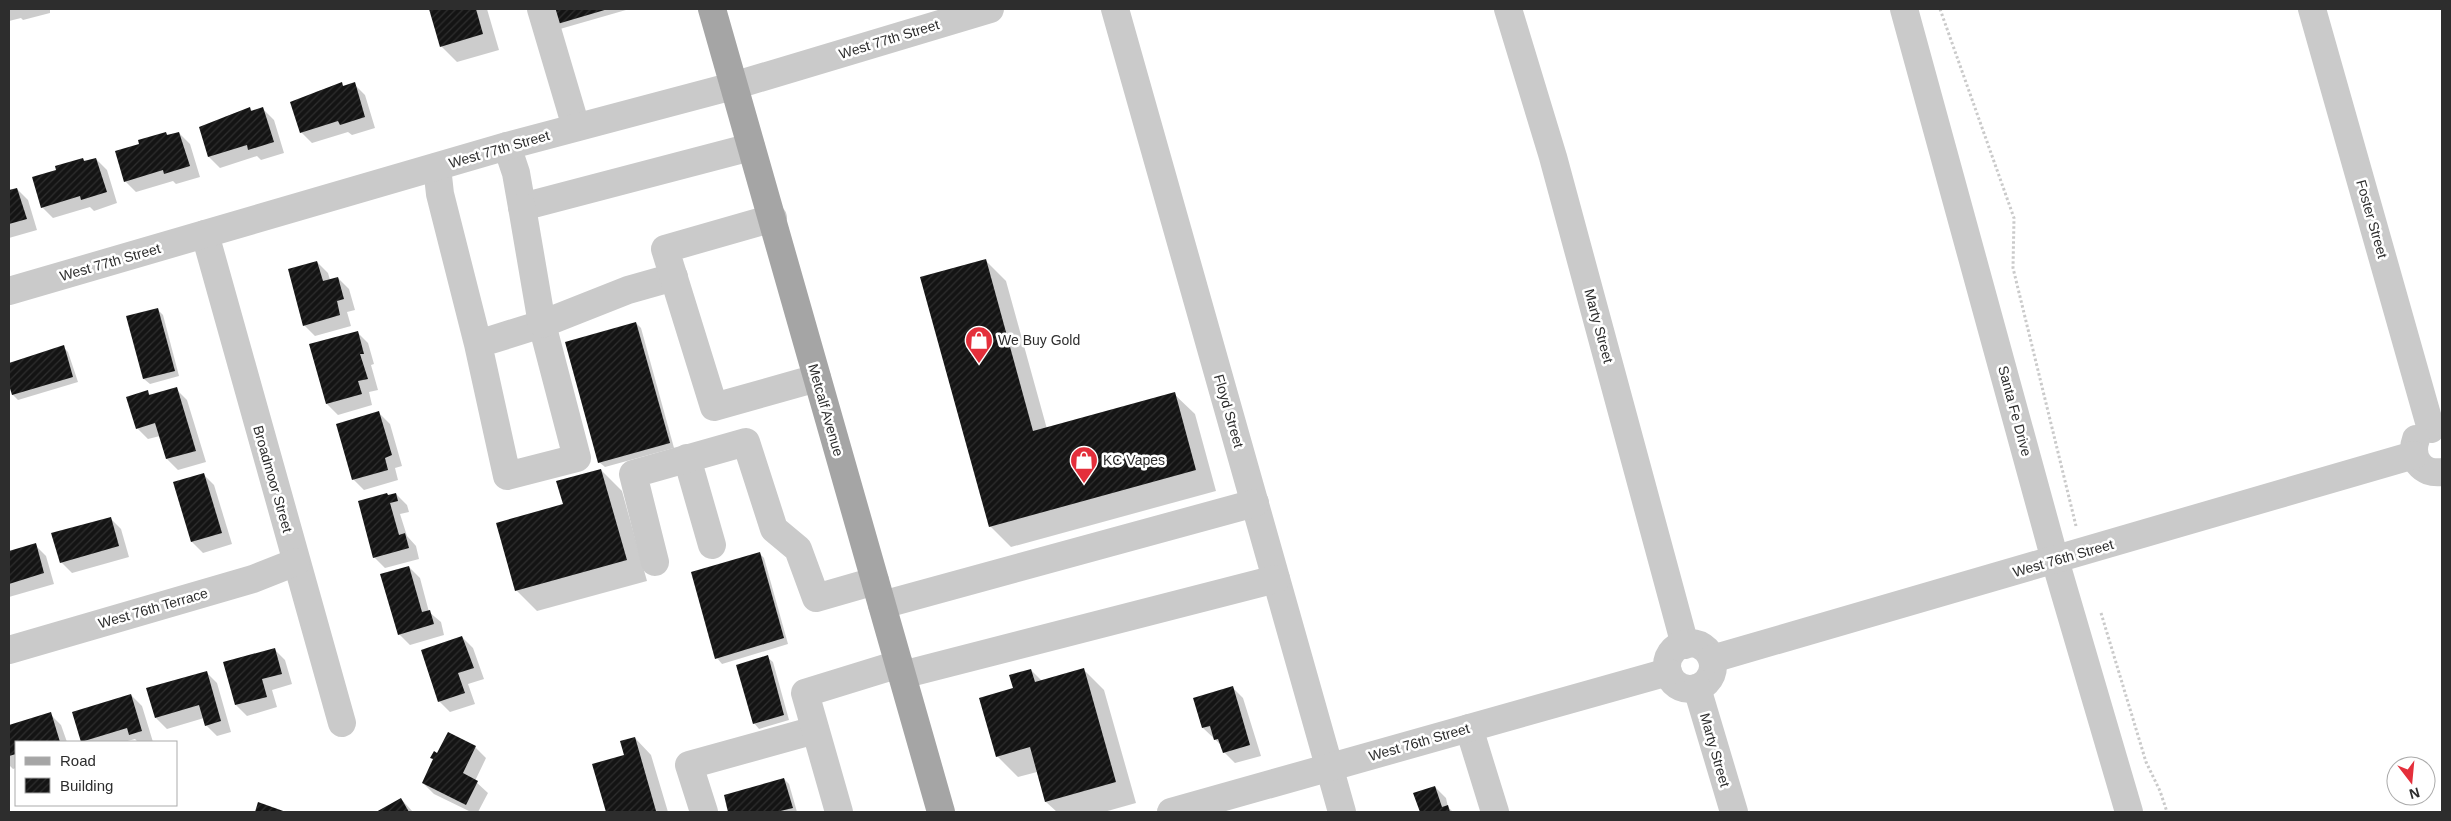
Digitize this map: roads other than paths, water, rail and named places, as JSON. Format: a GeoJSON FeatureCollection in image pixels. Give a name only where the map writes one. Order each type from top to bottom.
{"type":"FeatureCollection","features":[{"type":"Feature","properties":{"kind":"main road","name":"Metcalf Avenue"},"geometry":{"type":"LineString","coordinates":[[712,9],[941,812]]}},
{"type":"Feature","properties":{"kind":"street"},"geometry":{"type":"LineString","coordinates":[[541,9],[576,128]]}},
{"type":"Feature","properties":{"kind":"street","name":"West 77th Street"},"geometry":{"type":"LineString","coordinates":[[9,291],[507,146],[733,86],[962,13],[990,9]]}},
{"type":"Feature","properties":{"kind":"street","name":"Floyd Street"},"geometry":{"type":"LineString","coordinates":[[1115,9],[1342,812]]}},
{"type":"Feature","properties":{"kind":"street","name":"Marty Street"},"geometry":{"type":"LineString","coordinates":[[1508,9],[1553,156],[1685,645]]}},
{"type":"Feature","properties":{"kind":"street","name":"Santa Fe Drive"},"geometry":{"type":"LineString","coordinates":[[1904,9],[2055,560],[2129,812]]}},
{"type":"Feature","properties":{"kind":"street","name":"Foster Street"},"geometry":{"type":"LineString","coordinates":[[2312,9],[2436,429]]}},
{"type":"Feature","properties":{"kind":"street"},"geometry":{"type":"LineString","coordinates":[[437,167],[440,194],[478,344],[507,476],[577,458],[542,324],[516,173],[507,146]]}},
{"type":"Feature","properties":{"kind":"street"},"geometry":{"type":"LineString","coordinates":[[522,207],[751,147]]}},
{"type":"Feature","properties":{"kind":"street"},"geometry":{"type":"LineString","coordinates":[[724,448],[714,407],[665,248],[773,218]]}},
{"type":"Feature","properties":{"kind":"street","name":"Broadmoor Street"},"geometry":{"type":"LineString","coordinates":[[205,234],[342,724]]}},
{"type":"Feature","properties":{"kind":"street"},"geometry":{"type":"LineString","coordinates":[[478,344],[542,324],[628,290],[674,277]]}},
{"type":"Feature","properties":{"kind":"street"},"geometry":{"type":"LineString","coordinates":[[714,407],[817,378]]}},
{"type":"Feature","properties":{"kind":"street"},"geometry":{"type":"LineString","coordinates":[[2436,429],[2423,432],[2417,438],[2414,445],[2414,455],[2424,469],[2430,472],[2442,472]]}},
{"type":"Feature","properties":{"kind":"street"},"geometry":{"type":"LineString","coordinates":[[656,562],[633,474],[746,442],[774,529],[798,549],[816,598],[878,593],[1255,503]]}},
{"type":"Feature","properties":{"kind":"street","name":"West 76th Street"},"geometry":{"type":"LineString","coordinates":[[1712,659],[2414,455]]}},
{"type":"Feature","properties":{"kind":"street"},"geometry":{"type":"LineString","coordinates":[[687,458],[712,544]]}},
{"type":"Feature","properties":{"kind":"street","name":"West 76th Terrace"},"geometry":{"type":"LineString","coordinates":[[9,650],[253,579],[296,562]]}},
{"type":"Feature","properties":{"kind":"street"},"geometry":{"type":"LineString","coordinates":[[839,812],[805,694],[1276,579]]}},
{"type":"Feature","properties":{"kind":"street"},"geometry":{"type":"LineString","coordinates":[[1685,645],[1705,647],[1712,659],[1711,676],[1707,682],[1697,688],[1684,689],[1678,685],[1668,672],[1668,660],[1671,653],[1685,645]]}},
{"type":"Feature","properties":{"kind":"street","name":"West 76th Street"},"geometry":{"type":"LineString","coordinates":[[1171,812],[1668,672]]}},
{"type":"Feature","properties":{"kind":"street","name":"Marty Street"},"geometry":{"type":"LineString","coordinates":[[1697,688],[1734,812]]}},
{"type":"Feature","properties":{"kind":"street"},"geometry":{"type":"LineString","coordinates":[[1469,728],[1495,812]]}},
{"type":"Feature","properties":{"kind":"street"},"geometry":{"type":"LineString","coordinates":[[704,812],[690,765],[815,730]]}},
{"type":"Feature","properties":{"kind":"place","name":"We Buy Gold"},"geometry":{"type":"Point","coordinates":[979,364]}},
{"type":"Feature","properties":{"kind":"place","name":"KC Vapes"},"geometry":{"type":"Point","coordinates":[1084,484]}}]}
